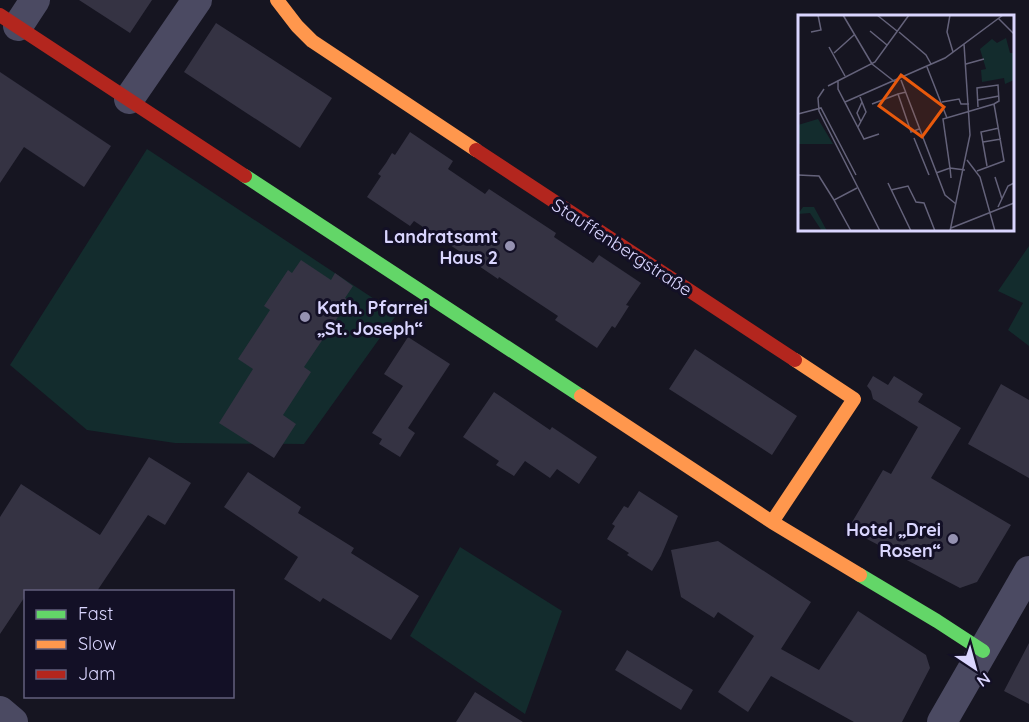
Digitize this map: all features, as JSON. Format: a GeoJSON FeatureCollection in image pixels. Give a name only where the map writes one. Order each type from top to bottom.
{"type":"FeatureCollection","features":[{"type":"Feature","properties":{"kind":"street"},"geometry":{"type":"LineString","coordinates":[[35,0],[9,21],[772,522],[983,651]]}},
{"type":"Feature","properties":{"kind":"street"},"geometry":{"type":"LineString","coordinates":[[129,99],[197,0]]}},
{"type":"Feature","properties":{"kind":"street","name":"Stauffenbergstraße"},"geometry":{"type":"LineString","coordinates":[[278,0],[297,26],[312,41],[854,399],[772,522]]}},
{"type":"Feature","properties":{"kind":"street"},"geometry":{"type":"LineString","coordinates":[[942,722],[1029,571]]}},
{"type":"Feature","properties":{"kind":"street"},"geometry":{"type":"LineString","coordinates":[[0,711],[14,722]]}},
{"type":"Feature","properties":{"kind":"green space"},"geometry":{"type":"Polygon","coordinates":[[[147,149],[397,314],[304,444],[175,443],[87,430],[10,365],[147,149]]]}},
{"type":"Feature","properties":{"kind":"green space"},"geometry":{"type":"Polygon","coordinates":[[[1029,246],[1029,346],[1008,330],[1023,303],[998,291],[1029,246]]]}},
{"type":"Feature","properties":{"kind":"green space"},"geometry":{"type":"Polygon","coordinates":[[[460,547],[562,611],[525,714],[410,636],[460,547]]]}},
{"type":"Feature","properties":{"kind":"building"},"geometry":{"type":"Polygon","coordinates":[[[79,0],[152,0],[130,33],[79,0]]]}},
{"type":"Feature","properties":{"kind":"building"},"geometry":{"type":"Polygon","coordinates":[[[216,23],[332,98],[300,148],[184,72],[216,23]]]}},
{"type":"Feature","properties":{"kind":"building"},"geometry":{"type":"Polygon","coordinates":[[[0,72],[111,146],[84,187],[24,147],[0,183],[0,72]]]}},
{"type":"Feature","properties":{"kind":"building","name":"Landratsamt Haus 2"},"geometry":{"type":"Polygon","coordinates":[[[410,132],[453,161],[448,169],[485,194],[489,189],[556,233],[554,237],[593,263],[599,255],[641,283],[626,305],[629,306],[615,328],[612,326],[597,348],[555,320],[558,316],[499,277],[498,279],[414,221],[410,226],[367,197],[381,176],[378,174],[392,153],[395,155],[410,132]]]}},
{"type":"Feature","properties":{"kind":"building"},"geometry":{"type":"Polygon","coordinates":[[[301,260],[331,280],[335,273],[353,286],[345,298],[349,300],[304,367],[311,372],[283,415],[296,424],[274,458],[219,423],[253,369],[238,359],[270,310],[264,306],[288,270],[292,273],[301,260]]]}},
{"type":"Feature","properties":{"kind":"building"},"geometry":{"type":"Polygon","coordinates":[[[408,337],[450,364],[408,428],[415,433],[400,457],[379,444],[382,439],[372,433],[403,386],[384,374],[408,337]]]}},
{"type":"Feature","properties":{"kind":"building"},"geometry":{"type":"Polygon","coordinates":[[[695,349],[797,416],[772,455],[669,389],[695,349]]]}},
{"type":"Feature","properties":{"kind":"building"},"geometry":{"type":"Polygon","coordinates":[[[873,376],[888,385],[894,376],[923,394],[918,402],[961,428],[931,478],[1011,525],[977,582],[960,588],[848,529],[883,470],[891,474],[918,427],[873,399],[867,386],[873,376]]]}},
{"type":"Feature","properties":{"kind":"building"},"geometry":{"type":"Polygon","coordinates":[[[1001,384],[1029,400],[1029,478],[968,444],[1001,384]]]}},
{"type":"Feature","properties":{"kind":"building"},"geometry":{"type":"Polygon","coordinates":[[[494,392],[550,430],[552,427],[597,457],[579,484],[557,469],[550,478],[525,461],[514,476],[496,465],[499,461],[463,437],[494,392]]]}},
{"type":"Feature","properties":{"kind":"building"},"geometry":{"type":"Polygon","coordinates":[[[149,457],[191,483],[165,525],[148,515],[98,590],[24,590],[24,598],[0,634],[0,517],[21,484],[100,535],[149,457]]]}},
{"type":"Feature","properties":{"kind":"building"},"geometry":{"type":"Polygon","coordinates":[[[248,472],[301,507],[298,513],[354,548],[351,553],[419,596],[391,640],[323,598],[320,602],[284,579],[298,557],[224,507],[248,472]]]}},
{"type":"Feature","properties":{"kind":"building"},"geometry":{"type":"Polygon","coordinates":[[[639,491],[678,516],[652,571],[607,539],[615,526],[612,524],[624,506],[628,508],[639,491]]]}},
{"type":"Feature","properties":{"kind":"building"},"geometry":{"type":"Polygon","coordinates":[[[718,541],[811,602],[781,649],[819,670],[858,611],[926,655],[930,668],[902,722],[854,722],[771,676],[748,712],[718,692],[754,636],[718,612],[714,618],[681,597],[671,550],[718,541]]]}},
{"type":"Feature","properties":{"kind":"building"},"geometry":{"type":"Polygon","coordinates":[[[1029,643],[1029,704],[1004,691],[1029,643]]]}},
{"type":"Feature","properties":{"kind":"building"},"geometry":{"type":"Polygon","coordinates":[[[627,650],[693,690],[681,710],[615,670],[627,650]]]}},
{"type":"Feature","properties":{"kind":"building"},"geometry":{"type":"Polygon","coordinates":[[[475,692],[523,722],[456,722],[475,692]]]}},
{"type":"Feature","properties":{"kind":"traffic: fast"},"geometry":{"type":"LineString","coordinates":[[245,176],[581,396]]}},
{"type":"Feature","properties":{"kind":"traffic: fast"},"geometry":{"type":"LineString","coordinates":[[860,575],[983,651]]}},
{"type":"Feature","properties":{"kind":"traffic: slow"},"geometry":{"type":"LineString","coordinates":[[277,0],[312,41],[476,150]]}},
{"type":"Feature","properties":{"kind":"traffic: slow"},"geometry":{"type":"LineString","coordinates":[[772,522],[854,399],[795,360]]}},
{"type":"Feature","properties":{"kind":"traffic: slow"},"geometry":{"type":"LineString","coordinates":[[581,396],[772,522],[860,575]]}},
{"type":"Feature","properties":{"kind":"traffic: jam"},"geometry":{"type":"LineString","coordinates":[[0,15],[245,176]]}},
{"type":"Feature","properties":{"kind":"traffic: jam"},"geometry":{"type":"LineString","coordinates":[[476,150],[795,360]]}},
{"type":"Feature","properties":{"kind":"place","name":"Landratsamt Haus 2"},"geometry":{"type":"Point","coordinates":[510,246]}},
{"type":"Feature","properties":{"kind":"place","name":"Kath. Pfarrei „St. Joseph“"},"geometry":{"type":"Point","coordinates":[305,317]}},
{"type":"Feature","properties":{"kind":"place","name":"Hotel „Drei Rosen“"},"geometry":{"type":"Point","coordinates":[953,539]}}]}
